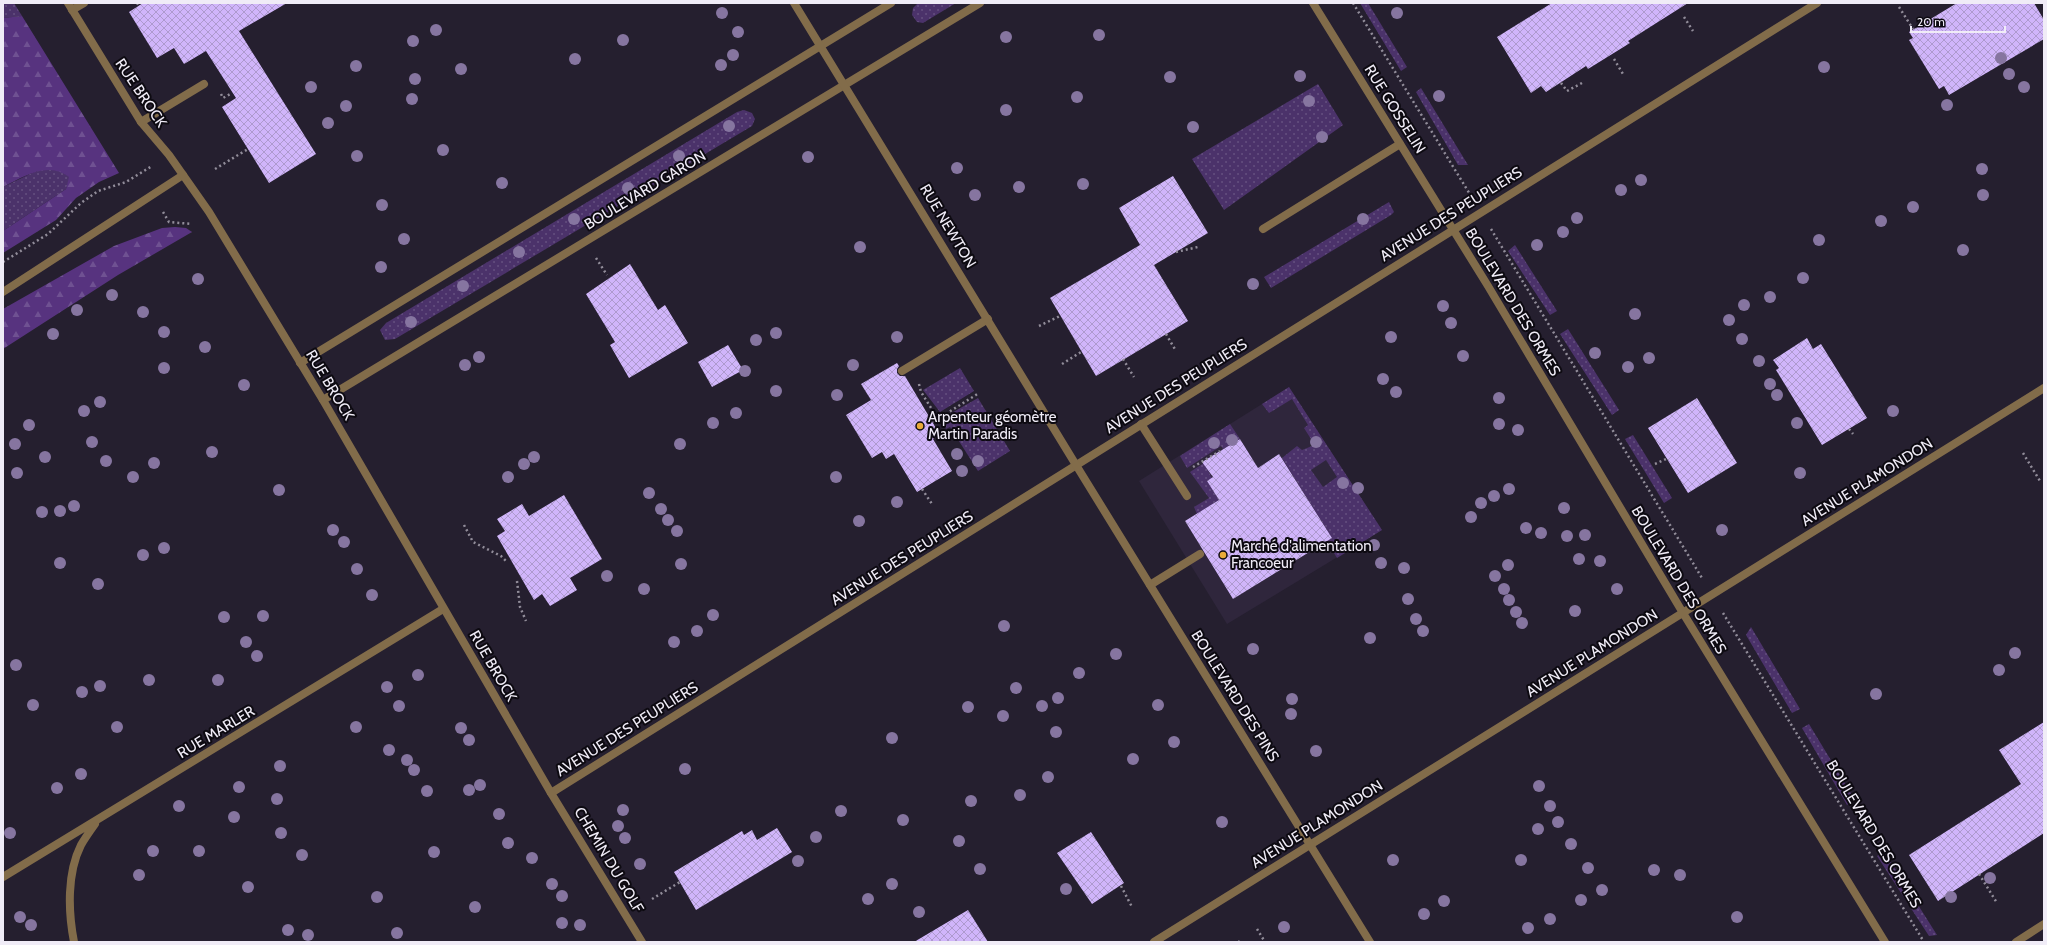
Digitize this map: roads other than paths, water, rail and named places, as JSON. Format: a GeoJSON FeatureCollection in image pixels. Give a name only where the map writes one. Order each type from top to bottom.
{"type":"FeatureCollection","features":[{"type":"Feature","properties":{"kind":"street"},"geometry":{"type":"LineString","coordinates":[[70,7],[84,3]]}},
{"type":"Feature","properties":{"kind":"street","name":"RUE NEWTON"},"geometry":{"type":"LineString","coordinates":[[794,3],[846,85],[1076,465]]}},
{"type":"Feature","properties":{"kind":"street"},"geometry":{"type":"LineString","coordinates":[[300,363],[891,3]]}},
{"type":"Feature","properties":{"kind":"street","name":"BOULEVARD GARON"},"geometry":{"type":"LineString","coordinates":[[323,400],[980,3]]}},
{"type":"Feature","properties":{"kind":"street","name":"RUE GOSSELIN"},"geometry":{"type":"LineString","coordinates":[[1313,3],[1453,230]]}},
{"type":"Feature","properties":{"kind":"street","name":"AVENUE DES PEUPLIERS"},"geometry":{"type":"LineString","coordinates":[[551,793],[1817,3]]}},
{"type":"Feature","properties":{"kind":"street","name":"RUE BROCK"},"geometry":{"type":"LineString","coordinates":[[70,7],[140,122],[183,175],[209,212],[323,400],[551,793]]}},
{"type":"Feature","properties":{"kind":"street"},"geometry":{"type":"LineString","coordinates":[[140,122],[204,84]]}},
{"type":"Feature","properties":{"kind":"street"},"geometry":{"type":"LineString","coordinates":[[1263,229],[1400,144]]}},
{"type":"Feature","properties":{"kind":"street"},"geometry":{"type":"LineString","coordinates":[[3,292],[183,175]]}},
{"type":"Feature","properties":{"kind":"street","name":"BOULEVARD DES ORMES"},"geometry":{"type":"LineString","coordinates":[[1453,230],[1682,613],[1884,942]]}},
{"type":"Feature","properties":{"kind":"street"},"geometry":{"type":"LineString","coordinates":[[902,371],[988,319]]}},
{"type":"Feature","properties":{"kind":"street","name":"AVENUE PLAMONDON"},"geometry":{"type":"LineString","coordinates":[[1154,942],[2044,388]]}},
{"type":"Feature","properties":{"kind":"street"},"geometry":{"type":"LineString","coordinates":[[1141,424],[1187,496]]}},
{"type":"Feature","properties":{"kind":"street","name":"BOULEVARD DES PINS"},"geometry":{"type":"LineString","coordinates":[[1076,465],[1370,942]]}},
{"type":"Feature","properties":{"kind":"street"},"geometry":{"type":"LineString","coordinates":[[1150,585],[1200,554]]}},
{"type":"Feature","properties":{"kind":"street","name":"RUE MARLER"},"geometry":{"type":"LineString","coordinates":[[3,877],[96,822],[444,609]]}},
{"type":"Feature","properties":{"kind":"street","name":"CHEMIN DU GOLF"},"geometry":{"type":"LineString","coordinates":[[551,793],[642,942]]}},
{"type":"Feature","properties":{"kind":"street"},"geometry":{"type":"LineString","coordinates":[[74,942],[70,911],[70,887],[81,845],[96,822]]}},
{"type":"Feature","properties":{"kind":"street"},"geometry":{"type":"LineString","coordinates":[[2016,942],[2044,924]]}},
{"type":"Feature","properties":{"kind":"place","name":"Arpenteur géomètre Martin Paradis"},"geometry":{"type":"Point","coordinates":[920,426]}},
{"type":"Feature","properties":{"kind":"place","name":"Marché d'alimentation Francoeur"},"geometry":{"type":"Point","coordinates":[1223,555]}}]}
